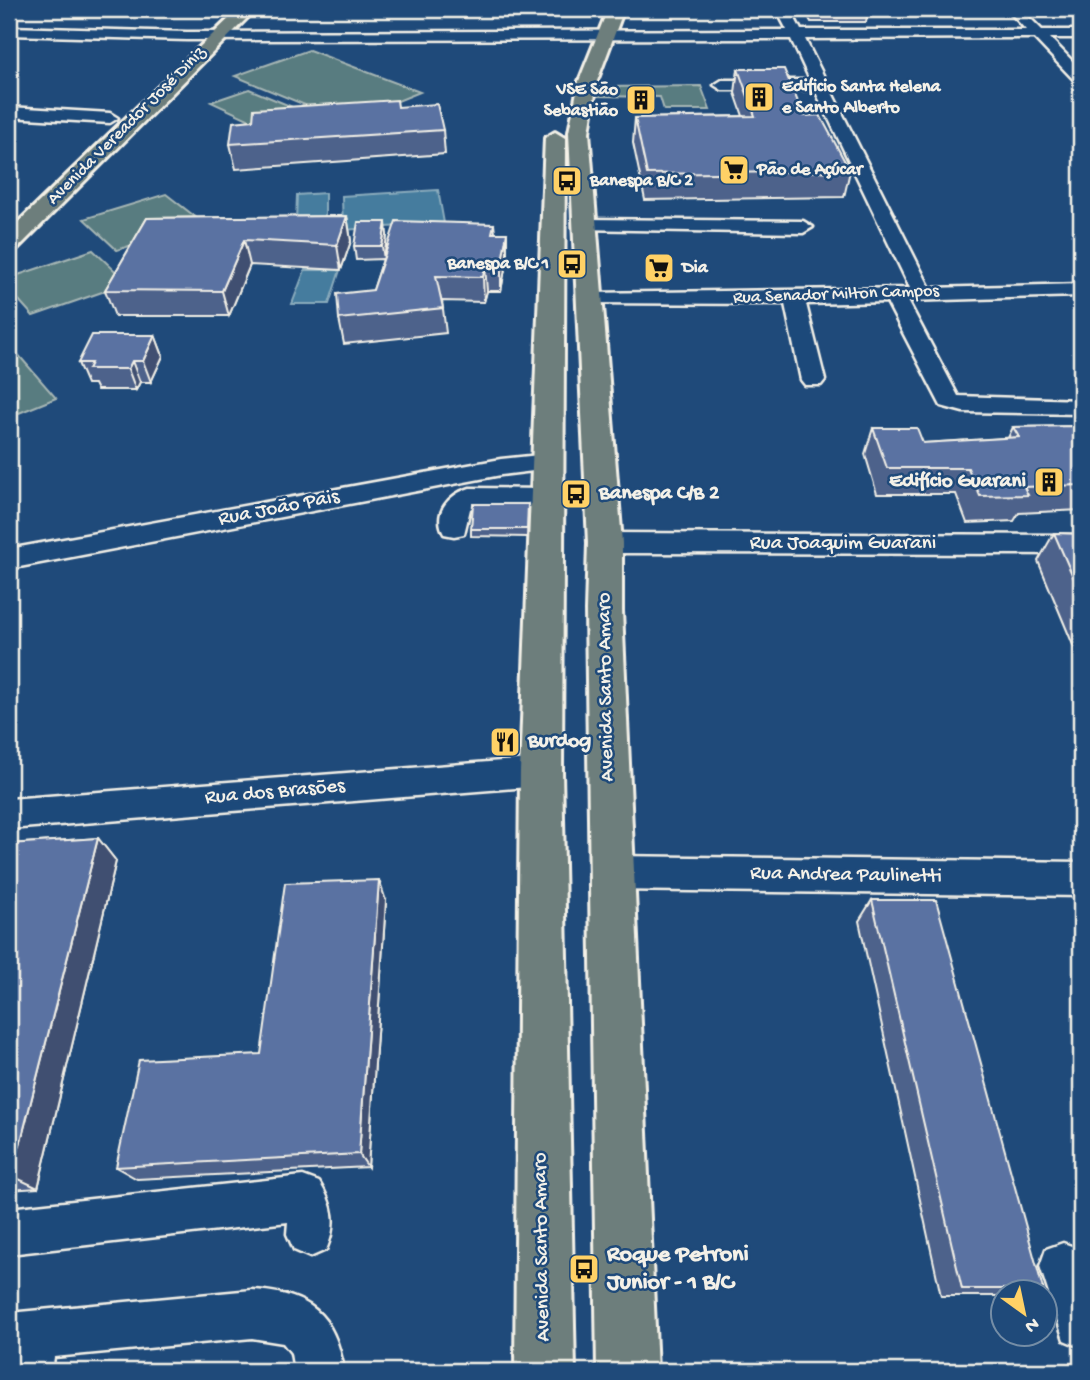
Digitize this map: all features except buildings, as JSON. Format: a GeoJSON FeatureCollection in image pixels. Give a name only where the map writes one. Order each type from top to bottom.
{"type":"FeatureCollection","features":[{"type":"Feature","properties":{"kind":"main road","name":"Avenida Vereador José Diniz"},"geometry":{"type":"LineString","coordinates":[[18,207],[227,9]]}},
{"type":"Feature","properties":{"kind":"main road","name":"Avenida Vereador José Diniz"},"geometry":{"type":"LineString","coordinates":[[9,244],[248,9]]}},
{"type":"Feature","properties":{"kind":"main road","name":"Avenida Santo Amaro"},"geometry":{"type":"LineString","coordinates":[[545,1371],[541,772],[554,143],[558,108],[592,29],[616,9]]}},
{"type":"Feature","properties":{"kind":"main road","name":"Avenida Santo Amaro"},"geometry":{"type":"LineString","coordinates":[[592,29],[588,81],[579,132],[606,543],[604,611],[627,1371]]}},
{"type":"Feature","properties":{"kind":"street"},"geometry":{"type":"LineString","coordinates":[[783,9],[922,292]]}},
{"type":"Feature","properties":{"kind":"street"},"geometry":{"type":"LineString","coordinates":[[1014,9],[1081,79]]}},
{"type":"Feature","properties":{"kind":"street"},"geometry":{"type":"LineString","coordinates":[[9,42],[16,31],[43,16]]}},
{"type":"Feature","properties":{"kind":"street"},"geometry":{"type":"LineString","coordinates":[[16,31],[280,36],[289,44],[301,47],[341,49],[340,36],[347,18]]}},
{"type":"Feature","properties":{"kind":"street"},"geometry":{"type":"LineString","coordinates":[[340,36],[592,29],[795,35],[1081,34]]}},
{"type":"Feature","properties":{"kind":"street"},"geometry":{"type":"LineString","coordinates":[[722,85],[819,85]]}},
{"type":"Feature","properties":{"kind":"street"},"geometry":{"type":"LineString","coordinates":[[9,112],[110,118]]}},
{"type":"Feature","properties":{"kind":"street"},"geometry":{"type":"LineString","coordinates":[[585,225],[803,227]]}},
{"type":"Feature","properties":{"kind":"street","name":"Rua Senador Milton Campos"},"geometry":{"type":"LineString","coordinates":[[591,299],[794,298],[922,292],[1081,290]]}},
{"type":"Feature","properties":{"kind":"street"},"geometry":{"type":"LineString","coordinates":[[894,294],[948,401],[963,405],[1081,407]]}},
{"type":"Feature","properties":{"kind":"street"},"geometry":{"type":"LineString","coordinates":[[794,298],[813,380]]}},
{"type":"Feature","properties":{"kind":"street","name":"Rua João Pais"},"geometry":{"type":"LineString","coordinates":[[9,559],[487,469],[548,480]]}},
{"type":"Feature","properties":{"kind":"street"},"geometry":{"type":"LineString","coordinates":[[454,527],[457,505],[470,497],[548,480]]}},
{"type":"Feature","properties":{"kind":"street","name":"Rua Joaquim Guarani"},"geometry":{"type":"LineString","coordinates":[[606,543],[1081,545]]}},
{"type":"Feature","properties":{"kind":"street","name":"Rua dos Brasões"},"geometry":{"type":"LineString","coordinates":[[9,814],[541,772]]}},
{"type":"Feature","properties":{"kind":"street","name":"Rua Andrea Paulinetti"},"geometry":{"type":"LineString","coordinates":[[611,873],[1081,879]]}},
{"type":"Feature","properties":{"kind":"street"},"geometry":{"type":"LineString","coordinates":[[9,1231],[303,1198],[311,1211],[310,1234]]}},
{"type":"Feature","properties":{"kind":"street"},"geometry":{"type":"LineString","coordinates":[[1063,1266],[1081,1323]]}},
{"type":"Feature","properties":{"kind":"street"},"geometry":{"type":"LineString","coordinates":[[23,1348],[252,1314],[282,1315],[297,1323],[313,1343],[319,1371]]}},
{"type":"Feature","properties":{"kind":"green space"},"geometry":{"type":"Polygon","coordinates":[[[309,50],[420,92],[346,122],[235,76],[309,50]]]}},
{"type":"Feature","properties":{"kind":"green space"},"geometry":{"type":"Polygon","coordinates":[[[701,86],[710,110],[664,110],[660,97],[595,96],[597,87],[701,86]]]}},
{"type":"Feature","properties":{"kind":"green space"},"geometry":{"type":"Polygon","coordinates":[[[249,89],[302,111],[263,126],[211,102],[249,89]]]}},
{"type":"Feature","properties":{"kind":"green space"},"geometry":{"type":"Polygon","coordinates":[[[166,194],[202,222],[117,250],[84,219],[166,194]]]}},
{"type":"Feature","properties":{"kind":"green space"},"geometry":{"type":"Polygon","coordinates":[[[93,250],[128,283],[33,316],[9,289],[9,278],[93,250]]]}},
{"type":"Feature","properties":{"kind":"green space"},"geometry":{"type":"Polygon","coordinates":[[[15,351],[56,398],[9,417],[9,353],[15,351]]]}},
{"type":"Feature","properties":{"kind":"water"},"geometry":{"type":"Polygon","coordinates":[[[438,190],[444,223],[343,230],[342,196],[438,190]]]}},
{"type":"Feature","properties":{"kind":"water"},"geometry":{"type":"Polygon","coordinates":[[[325,193],[325,220],[296,222],[297,195],[325,193]]]}},
{"type":"Feature","properties":{"kind":"water"},"geometry":{"type":"Polygon","coordinates":[[[305,270],[340,270],[329,304],[292,304],[305,270]]]}},
{"type":"Feature","properties":{"kind":"place","name":"Edificio Santa Helena e Santo Alberto"},"geometry":{"type":"Point","coordinates":[759,97]}},
{"type":"Feature","properties":{"kind":"place","name":"VSE São Sebastião"},"geometry":{"type":"Point","coordinates":[641,100]}},
{"type":"Feature","properties":{"kind":"place","name":"Pão de Açúcar"},"geometry":{"type":"Point","coordinates":[734,170]}},
{"type":"Feature","properties":{"kind":"place","name":"Banespa B/C 2"},"geometry":{"type":"Point","coordinates":[567,181]}},
{"type":"Feature","properties":{"kind":"place","name":"Banespa B/C 1"},"geometry":{"type":"Point","coordinates":[572,264]}},
{"type":"Feature","properties":{"kind":"place","name":"Dia"},"geometry":{"type":"Point","coordinates":[659,268]}},
{"type":"Feature","properties":{"kind":"place","name":"Edifício Guarani"},"geometry":{"type":"Point","coordinates":[1049,482]}},
{"type":"Feature","properties":{"kind":"place","name":"Banespa C/B 2"},"geometry":{"type":"Point","coordinates":[576,494]}},
{"type":"Feature","properties":{"kind":"place","name":"Burdog"},"geometry":{"type":"Point","coordinates":[505,742]}},
{"type":"Feature","properties":{"kind":"place","name":"Roque Petroni Junior - 1 B/C"},"geometry":{"type":"Point","coordinates":[584,1269]}}]}
